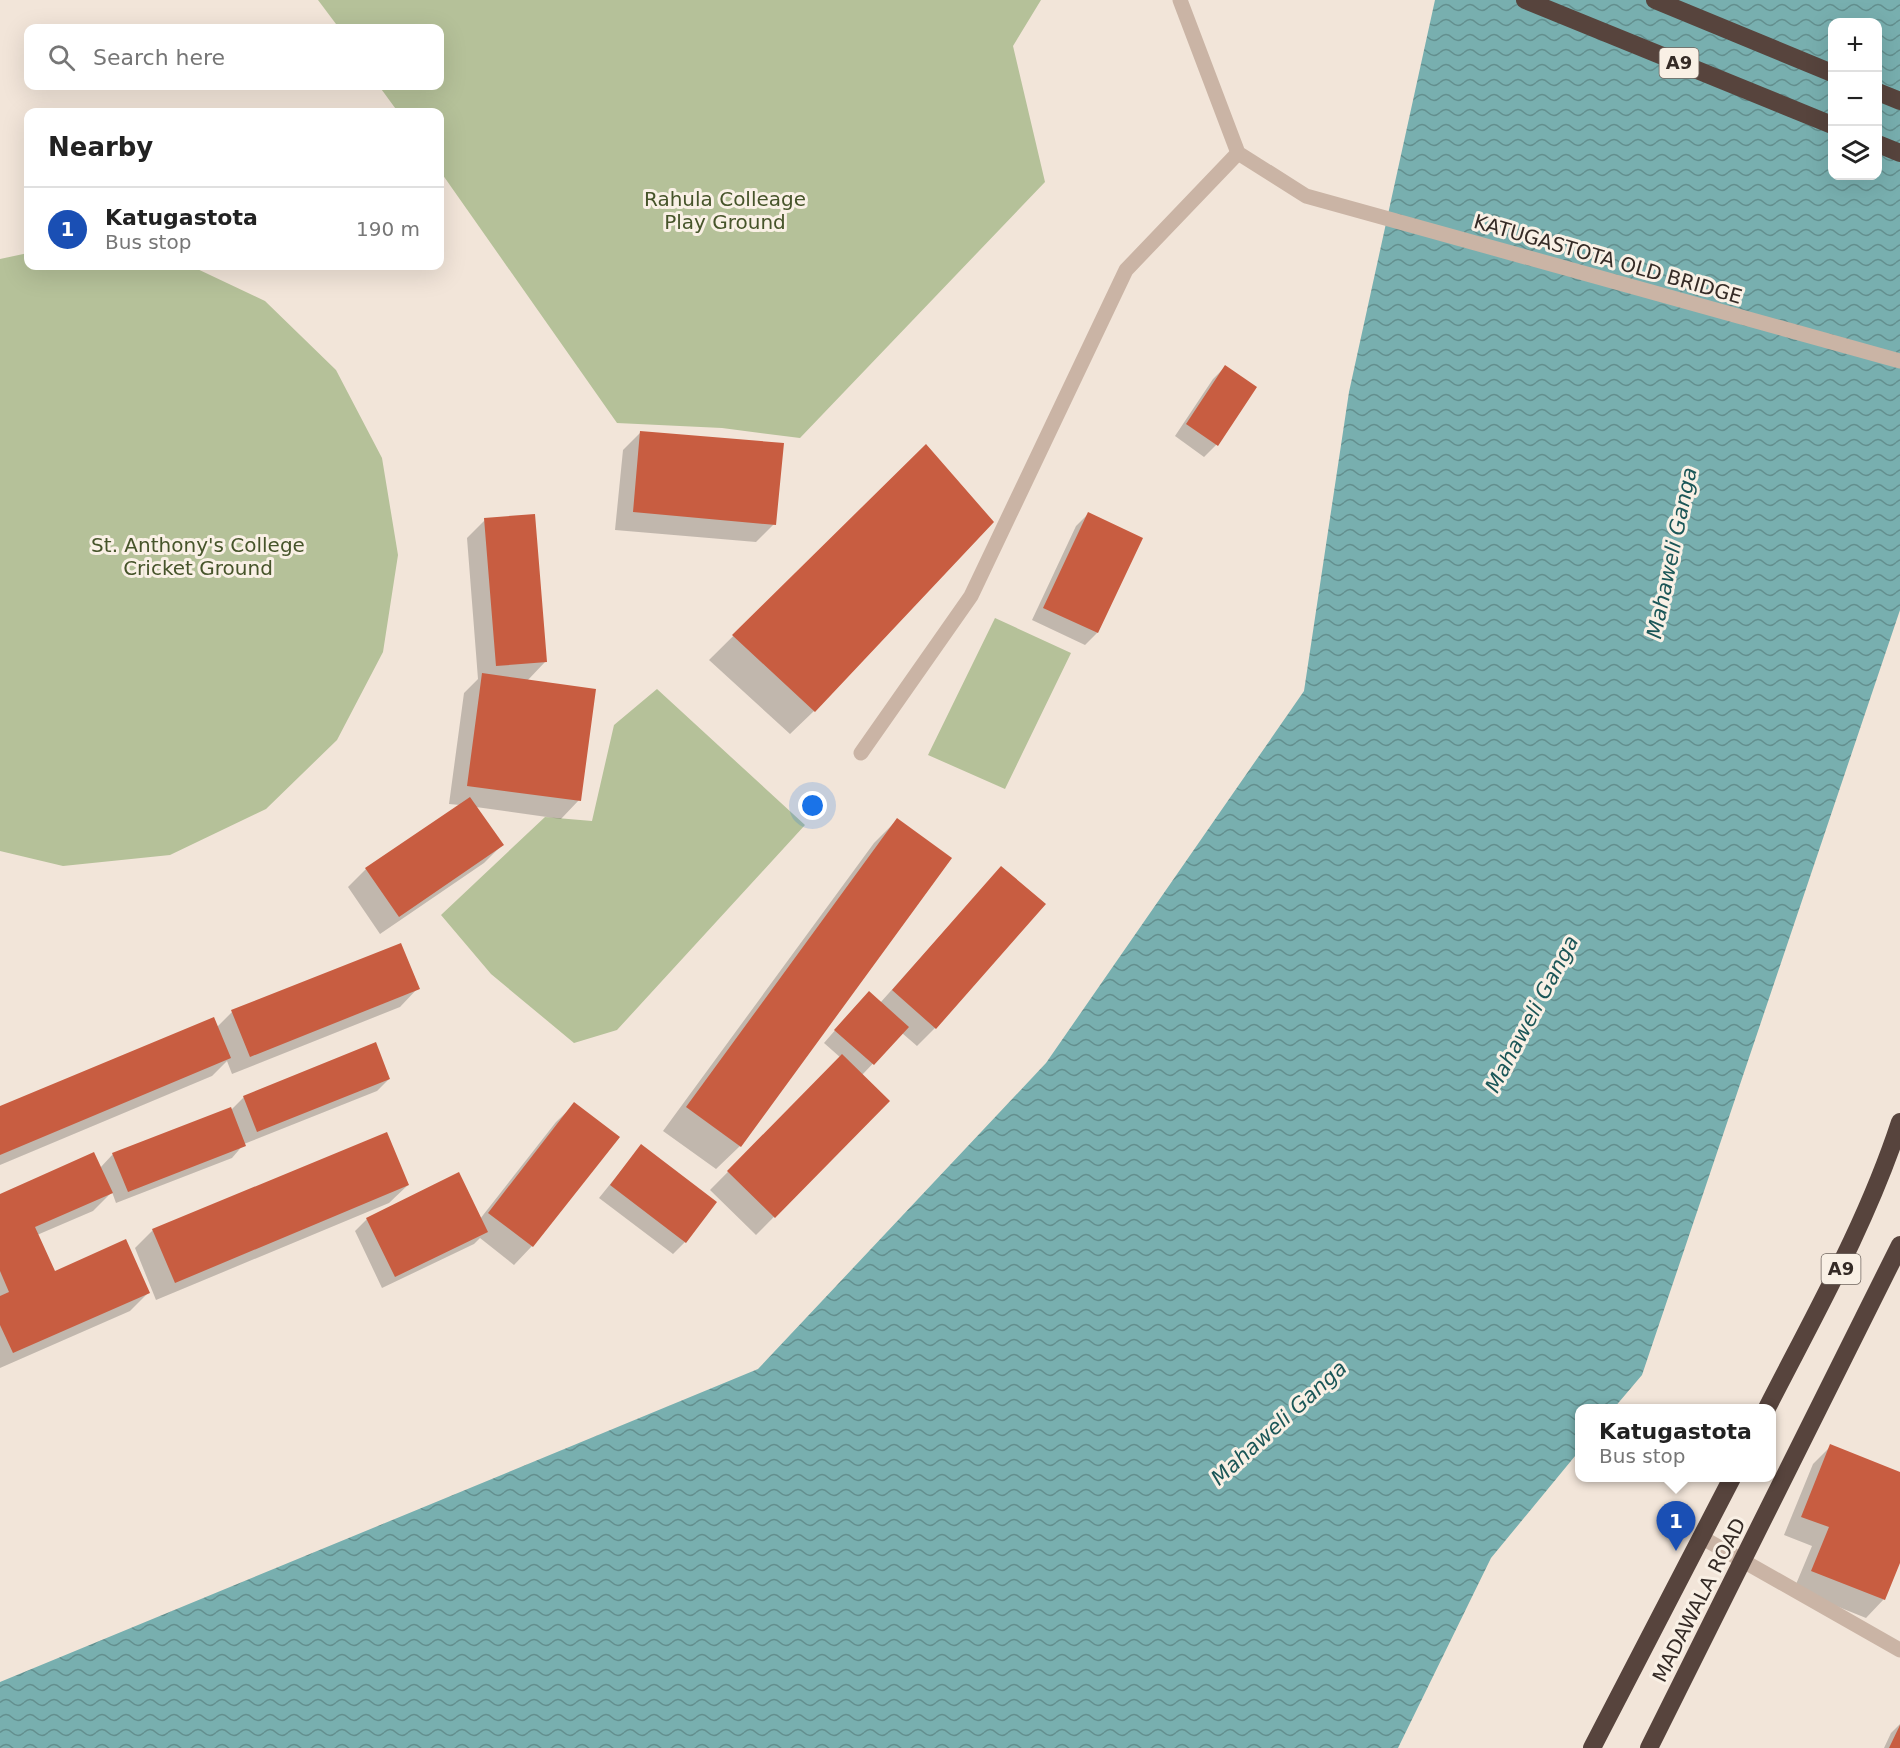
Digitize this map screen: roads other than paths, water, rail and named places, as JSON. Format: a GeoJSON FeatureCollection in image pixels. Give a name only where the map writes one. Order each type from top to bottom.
{"type":"FeatureCollection","features":[{"type":"Feature","properties":{"kind":"highway","name":"A9"},"geometry":{"type":"LineString","coordinates":[[1526,0],[1828,123]]}},
{"type":"Feature","properties":{"kind":"highway","name":"A9"},"geometry":{"type":"LineString","coordinates":[[1654,0],[1831,72]]}},
{"type":"Feature","properties":{"kind":"highway"},"geometry":{"type":"LineString","coordinates":[[1882,94],[1900,101]]}},
{"type":"Feature","properties":{"kind":"highway"},"geometry":{"type":"LineString","coordinates":[[1882,146],[1900,153]]}},
{"type":"Feature","properties":{"kind":"highway","name":"A9"},"geometry":{"type":"LineString","coordinates":[[1769,1404],[1841,1268],[1882,1175],[1900,1122]]}},
{"type":"Feature","properties":{"kind":"highway","name":"MADAWALA ROAD"},"geometry":{"type":"LineString","coordinates":[[1649,1748],[1745,1560],[1900,1245]]}},
{"type":"Feature","properties":{"kind":"highway","name":"MADAWALA ROAD"},"geometry":{"type":"LineString","coordinates":[[1592,1748],[1730,1482]]}},
{"type":"Feature","properties":{"kind":"street"},"geometry":{"type":"LineString","coordinates":[[861,753],[971,596],[1126,270],[1238,153],[1180,0]]}},
{"type":"Feature","properties":{"kind":"street","name":"KATUGASTOTA OLD BRIDGE"},"geometry":{"type":"LineString","coordinates":[[1238,153],[1306,196],[1900,362]]}},
{"type":"Feature","properties":{"kind":"street"},"geometry":{"type":"LineString","coordinates":[[1701,1537],[1900,1650]]}},
{"type":"Feature","properties":{"kind":"water","name":"Mahaweli Ganga"},"geometry":{"type":"Polygon","coordinates":[[[1435,0],[1900,0],[1900,610],[1642,1375],[1617,1404],[1575,1404],[1575,1456],[1491,1558],[1398,1748],[0,1748],[0,1682],[758,1369],[1046,1063],[1304,691],[1349,392],[1435,0]]]}},
{"type":"Feature","properties":{"kind":"place","name":"Katugastota"},"geometry":{"type":"Point","coordinates":[1676,1551]}},
{"type":"Feature","properties":{"kind":"park label","name":"Rahula Colleage Play Ground"},"geometry":{"type":"Point","coordinates":[725,210]}},
{"type":"Feature","properties":{"kind":"park label","name":"St. Anthony's College Cricket Ground"},"geometry":{"type":"Point","coordinates":[198,556]}}]}
